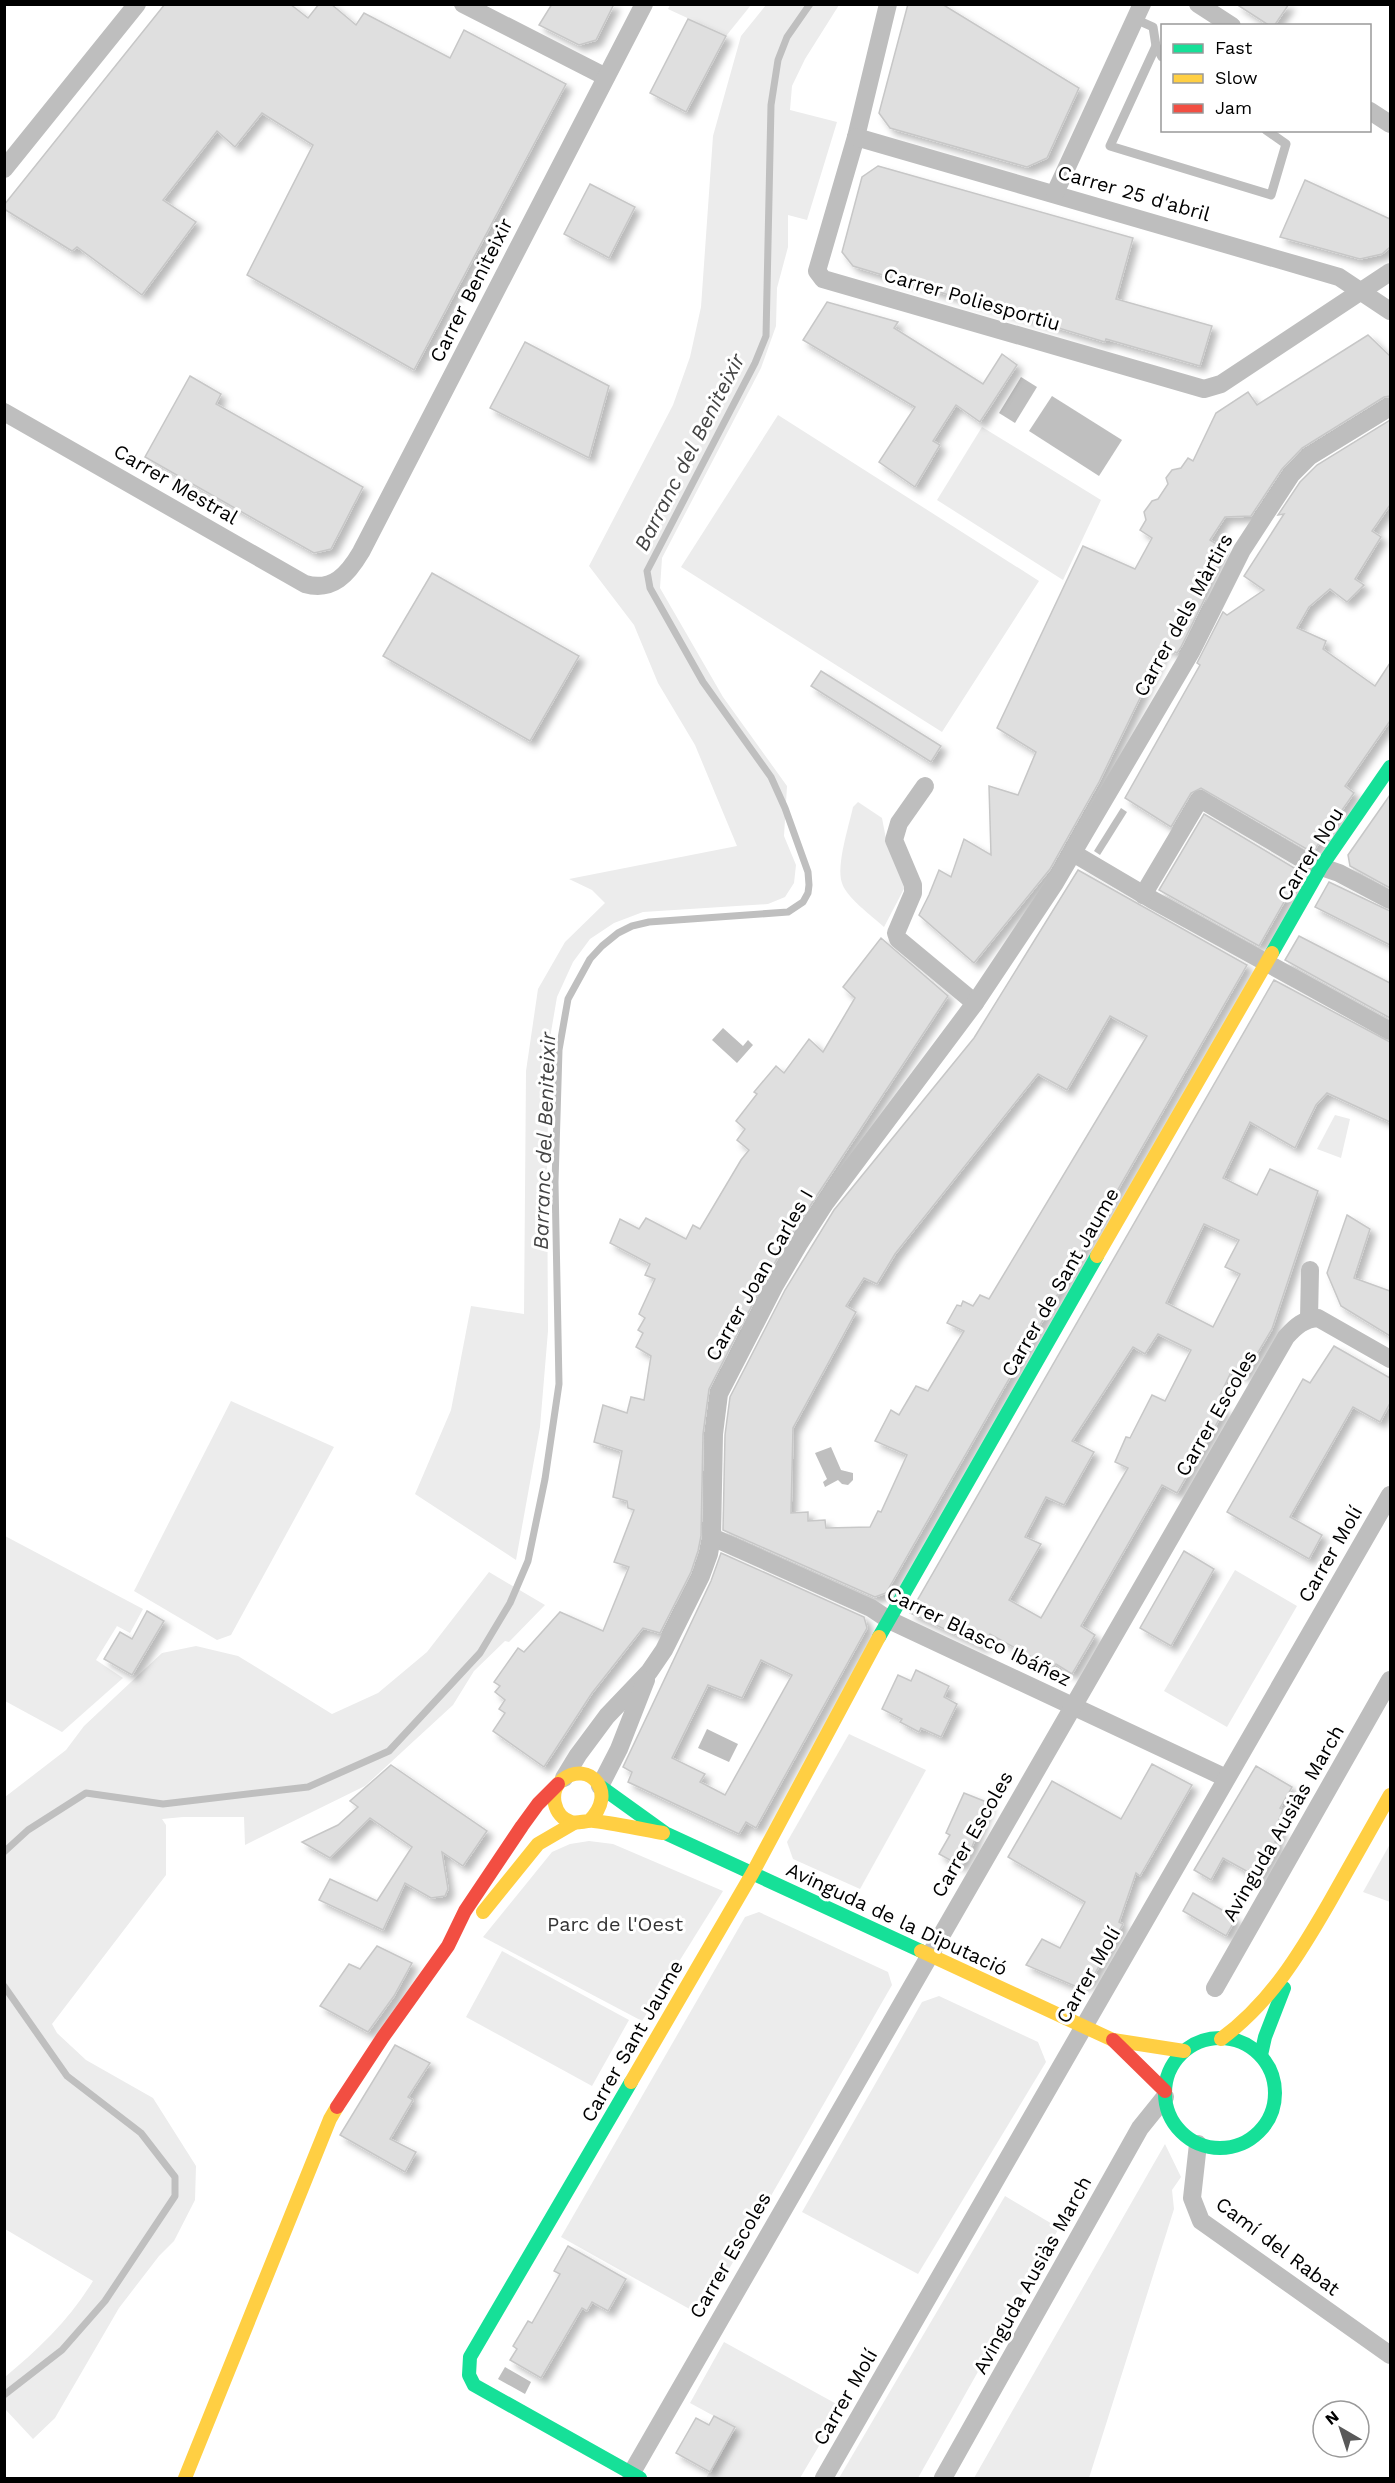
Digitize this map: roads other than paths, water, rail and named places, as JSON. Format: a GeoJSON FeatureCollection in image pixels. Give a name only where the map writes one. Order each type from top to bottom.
{"type":"FeatureCollection","features":[{"type":"Feature","properties":{"kind":"street"},"geometry":{"type":"LineString","coordinates":[[4,169],[137,4]]}},
{"type":"Feature","properties":{"kind":"street"},"geometry":{"type":"LineString","coordinates":[[463,4],[606,77]]}},
{"type":"Feature","properties":{"kind":"street","name":"Carrer Beniteixir"},"geometry":{"type":"LineString","coordinates":[[327,586],[339,580],[350,570],[361,552],[644,4]]}},
{"type":"Feature","properties":{"kind":"street","name":"Carrer Poliesportiu"},"geometry":{"type":"LineString","coordinates":[[888,4],[856,137],[817,271],[823,279],[1204,389],[1221,384],[1390,272]]}},
{"type":"Feature","properties":{"kind":"street"},"geometry":{"type":"LineString","coordinates":[[1198,4],[1229,24]]}},
{"type":"Feature","properties":{"kind":"street"},"geometry":{"type":"LineString","coordinates":[[1055,194],[1138,12]]}},
{"type":"Feature","properties":{"kind":"street"},"geometry":{"type":"LineString","coordinates":[[1371,112],[1390,124]]}},
{"type":"Feature","properties":{"kind":"street","name":"Carrer 25 d'abril"},"geometry":{"type":"LineString","coordinates":[[856,137],[1339,276],[1390,311]]}},
{"type":"Feature","properties":{"kind":"street","name":"Carrer dels Màrtirs"},"geometry":{"type":"LineString","coordinates":[[1055,883],[1191,652],[1242,550],[1291,475],[1321,448],[1390,407]]}},
{"type":"Feature","properties":{"kind":"street","name":"Carrer Mestral"},"geometry":{"type":"LineString","coordinates":[[4,412],[305,584],[315,587],[327,586]]}},
{"type":"Feature","properties":{"kind":"street","name":"Carrer Nou"},"geometry":{"type":"LineString","coordinates":[[1266,964],[1321,867],[1390,767]]}},
{"type":"Feature","properties":{"kind":"street"},"geometry":{"type":"LineString","coordinates":[[925,786],[899,823],[894,840],[913,885],[913,892],[896,933],[898,939],[975,1003]]}},
{"type":"Feature","properties":{"kind":"street"},"geometry":{"type":"LineString","coordinates":[[1147,897],[1180,832],[1200,799],[1307,862],[1339,873],[1390,900]]}},
{"type":"Feature","properties":{"kind":"street"},"geometry":{"type":"LineString","coordinates":[[1073,853],[1266,964],[1390,1031]]}},
{"type":"Feature","properties":{"kind":"street","name":"Carrer Joan Carles I"},"geometry":{"type":"LineString","coordinates":[[561,1781],[607,1716],[649,1672],[664,1650],[688,1604],[709,1554],[712,1537],[714,1434],[717,1404],[723,1384],[775,1285],[811,1223],[975,1003],[1055,883]]}},
{"type":"Feature","properties":{"kind":"street","name":"Carrer de Sant Jaume"},"geometry":{"type":"LineString","coordinates":[[889,1620],[1266,964]]}},
{"type":"Feature","properties":{"kind":"street"},"geometry":{"type":"LineString","coordinates":[[1310,1270],[1309,1319],[1324,1320],[1390,1359]]}},
{"type":"Feature","properties":{"kind":"street","name":"Carrer Escoles"},"geometry":{"type":"LineString","coordinates":[[636,2476],[929,1954],[1286,1336],[1309,1319]]}},
{"type":"Feature","properties":{"kind":"street","name":"Carrer Molí"},"geometry":{"type":"LineString","coordinates":[[824,2478],[1390,1495]]}},
{"type":"Feature","properties":{"kind":"street","name":"Carrer Blasco Ibáñez"},"geometry":{"type":"LineString","coordinates":[[712,1537],[871,1608],[889,1620],[1226,1778]]}},
{"type":"Feature","properties":{"kind":"street","name":"Carrer Sant Jaume"},"geometry":{"type":"LineString","coordinates":[[636,2476],[474,2385],[469,2375],[470,2357],[753,1874],[889,1620]]}},
{"type":"Feature","properties":{"kind":"street","name":"Carrer Joan Carles I"},"geometry":{"type":"LineString","coordinates":[[600,1786],[619,1749],[649,1672]]}},
{"type":"Feature","properties":{"kind":"street","name":"Avinguda Ausiàs March"},"geometry":{"type":"LineString","coordinates":[[1215,1988],[1390,1680]]}},
{"type":"Feature","properties":{"kind":"street"},"geometry":{"type":"LineString","coordinates":[[185,2478],[330,2120],[383,2037],[448,1946],[465,1911],[538,1804],[561,1781],[576,1774],[583,1774],[596,1780],[603,1793],[599,1813],[538,1844],[478,1919],[448,1946]]}},
{"type":"Feature","properties":{"kind":"street"},"geometry":{"type":"LineString","coordinates":[[561,1781],[554,1793],[555,1808],[561,1816],[581,1822]]}},
{"type":"Feature","properties":{"kind":"street","name":"Avinguda de la Diputació"},"geometry":{"type":"LineString","coordinates":[[600,1786],[664,1833],[1113,2040]]}},
{"type":"Feature","properties":{"kind":"street"},"geometry":{"type":"LineString","coordinates":[[1261,2055],[1280,1997],[1299,1954],[1390,1795]]}},
{"type":"Feature","properties":{"kind":"street","name":"Avinguda de la Diputació"},"geometry":{"type":"LineString","coordinates":[[581,1822],[664,1833]]}},
{"type":"Feature","properties":{"kind":"street"},"geometry":{"type":"LineString","coordinates":[[1221,2039],[1238,2028],[1260,2006],[1299,1954]]}},
{"type":"Feature","properties":{"kind":"street"},"geometry":{"type":"LineString","coordinates":[[1221,2039],[1242,2043],[1261,2055],[1272,2075],[1276,2097],[1265,2125],[1255,2136],[1235,2146],[1213,2148],[1185,2137],[1168,2112],[1165,2094],[1170,2069],[1184,2051],[1206,2040],[1221,2039]]}},
{"type":"Feature","properties":{"kind":"street"},"geometry":{"type":"LineString","coordinates":[[1113,2040],[1184,2051]]}},
{"type":"Feature","properties":{"kind":"street"},"geometry":{"type":"LineString","coordinates":[[1113,2040],[1165,2094]]}},
{"type":"Feature","properties":{"kind":"street","name":"Avinguda Ausiàs March"},"geometry":{"type":"LineString","coordinates":[[943,2478],[1140,2128],[1165,2094]]}},
{"type":"Feature","properties":{"kind":"street","name":"Camí del Rabat"},"geometry":{"type":"LineString","coordinates":[[1198,2144],[1192,2198],[1201,2221],[1390,2355]]}},
{"type":"Feature","properties":{"kind":"lane"},"geometry":{"type":"LineString","coordinates":[[1138,12],[1153,27],[1156,46],[1161,55]]}},
{"type":"Feature","properties":{"kind":"lane"},"geometry":{"type":"LineString","coordinates":[[1156,46],[1110,146],[1271,195],[1286,144],[1269,132]]}},
{"type":"Feature","properties":{"kind":"waterway","name":"Barranc del Beniteixir"},"geometry":{"type":"LineString","coordinates":[[4,1852],[28,1830],[86,1793],[163,1804],[308,1787],[389,1751],[480,1653],[510,1603],[528,1561],[545,1479],[559,1384],[555,1182],[559,1050],[568,999],[590,959],[618,933],[632,926],[649,922],[788,912],[803,902],[808,893],[808,872],[771,777],[703,682],[650,588],[647,571],[755,363],[766,336],[771,105],[778,60],[787,37],[810,4]]}},
{"type":"Feature","properties":{"kind":"waterway","name":"Barranc del Beniteixir"},"geometry":{"type":"LineString","coordinates":[[4,1986],[67,2076],[141,2133],[175,2177],[175,2196],[105,2301],[62,2350],[4,2395]]}},
{"type":"Feature","properties":{"kind":"park label","name":"Parc de l'Oest"},"geometry":{"type":"Point","coordinates":[615,1924]}}]}
